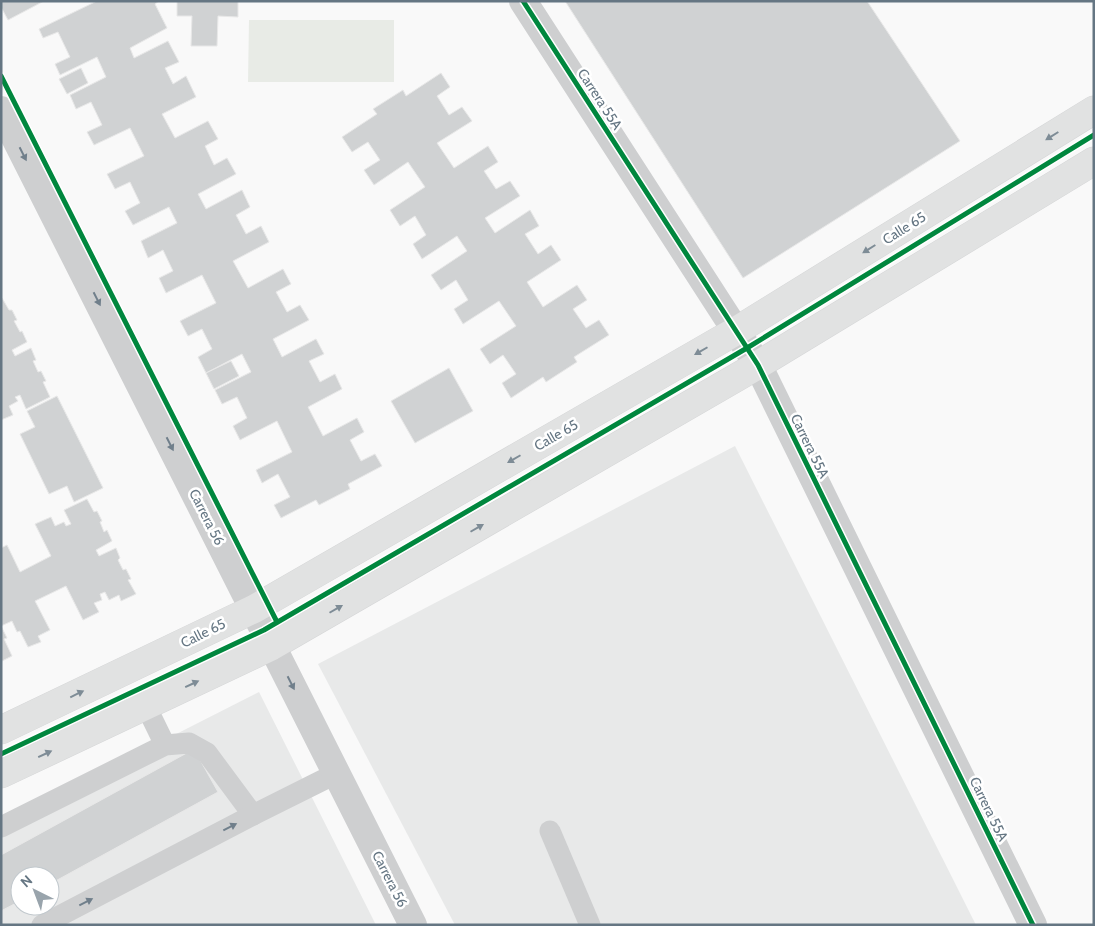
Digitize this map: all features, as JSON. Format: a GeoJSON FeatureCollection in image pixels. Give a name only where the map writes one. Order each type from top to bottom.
{"type":"FeatureCollection","features":[{"type":"Feature","properties":{"kind":"street","name":"Carrera 55A"},"geometry":{"type":"LineString","coordinates":[[523,1],[758,365],[1033,925]]}},
{"type":"Feature","properties":{"kind":"street","name":"Carrera 56"},"geometry":{"type":"LineString","coordinates":[[1,110],[414,925]]}},
{"type":"Feature","properties":{"kind":"street","name":"Calle 65"},"geometry":{"type":"LineString","coordinates":[[1,730],[254,609],[736,331],[1094,110]]}},
{"type":"Feature","properties":{"kind":"street"},"geometry":{"type":"LineString","coordinates":[[1,774],[272,646],[758,365],[1094,161]]}},
{"type":"Feature","properties":{"kind":"lane"},"geometry":{"type":"LineString","coordinates":[[146,706],[165,745]]}},
{"type":"Feature","properties":{"kind":"lane"},"geometry":{"type":"LineString","coordinates":[[1,827],[165,745],[189,743],[207,752],[253,815]]}},
{"type":"Feature","properties":{"kind":"lane"},"geometry":{"type":"LineString","coordinates":[[42,925],[337,773]]}},
{"type":"Feature","properties":{"kind":"lane"},"geometry":{"type":"LineString","coordinates":[[550,831],[590,925]]}},
{"type":"Feature","properties":{"kind":"shaded area"},"geometry":{"type":"Polygon","coordinates":[[[249,20],[394,20],[394,82],[248,82],[249,20]]]}},
{"type":"Feature","properties":{"kind":"shaded area"},"geometry":{"type":"Polygon","coordinates":[[[735,446],[976,925],[455,925],[318,664],[735,446]]]}},
{"type":"Feature","properties":{"kind":"shaded area"},"geometry":{"type":"Polygon","coordinates":[[[259,692],[376,925],[1,925],[1,823],[259,692]]]}},
{"type":"Feature","properties":{"kind":"building"},"geometry":{"type":"Polygon","coordinates":[[[1,1],[44,1],[8,20],[1,7],[1,1]]]}},
{"type":"Feature","properties":{"kind":"building"},"geometry":{"type":"Polygon","coordinates":[[[97,1],[159,1],[155,4],[167,28],[130,48],[134,58],[168,41],[179,62],[165,68],[173,84],[186,76],[196,97],[162,114],[175,138],[208,121],[218,139],[205,146],[214,165],[227,158],[236,174],[198,194],[206,209],[242,190],[250,207],[236,215],[246,234],[261,226],[269,242],[233,261],[248,288],[283,269],[291,284],[276,292],[287,312],[300,305],[309,320],[273,339],[282,357],[316,339],[324,354],[309,361],[320,382],[335,374],[342,389],[308,407],[323,436],[357,418],[364,432],[350,440],[361,461],[375,454],[382,466],[348,484],[350,489],[319,505],[316,500],[281,518],[274,505],[290,497],[278,474],[262,483],[256,470],[292,452],[277,421],[240,440],[233,426],[247,418],[237,397],[222,404],[215,390],[251,372],[242,354],[206,373],[198,357],[212,349],[202,329],[188,336],[180,321],[216,303],[202,275],[166,293],[159,278],[173,271],[163,250],[148,258],[141,241],[177,223],[169,207],[133,225],[125,211],[140,203],[130,182],[115,189],[107,174],[144,156],[130,128],[94,145],[87,132],[102,125],[91,102],[76,109],[70,95],[106,77],[97,57],[60,75],[55,64],[70,57],[58,32],[43,38],[39,29],[97,1]]]}},
{"type":"Feature","properties":{"kind":"building"},"geometry":{"type":"Polygon","coordinates":[[[177,1],[238,1],[238,17],[218,16],[217,46],[191,46],[192,16],[177,16],[177,1]]]}},
{"type":"Feature","properties":{"kind":"building"},"geometry":{"type":"Polygon","coordinates":[[[565,1],[867,1],[960,141],[743,278],[565,1]]]}},
{"type":"Feature","properties":{"kind":"building"},"geometry":{"type":"Polygon","coordinates":[[[81,68],[88,83],[67,94],[59,79],[81,68]]]}},
{"type":"Feature","properties":{"kind":"building"},"geometry":{"type":"Polygon","coordinates":[[[441,73],[450,87],[437,96],[449,115],[462,107],[472,121],[437,143],[454,168],[488,146],[498,162],[484,171],[496,189],[510,181],[520,196],[485,218],[495,233],[530,210],[539,226],[525,234],[538,254],[551,245],[561,260],[527,282],[543,307],[577,285],[587,300],[573,309],[586,328],[599,320],[609,335],[574,357],[577,362],[546,382],[543,377],[511,398],[502,383],[516,374],[503,355],[490,364],[480,349],[516,326],[499,301],[463,324],[454,309],[468,300],[456,280],[441,290],[431,275],[467,251],[457,236],[422,259],[413,244],[426,235],[415,216],[400,226],[390,210],[425,187],[408,162],[374,185],[364,170],[380,160],[368,142],[352,152],[342,137],[377,114],[373,109],[403,90],[406,96],[441,73]]]}},
{"type":"Feature","properties":{"kind":"building"},"geometry":{"type":"Polygon","coordinates":[[[1,298],[9,310],[12,310],[17,320],[14,321],[20,332],[22,331],[27,342],[12,350],[15,356],[31,348],[36,360],[33,361],[38,372],[41,371],[46,381],[43,382],[50,397],[26,409],[20,395],[15,397],[18,401],[9,406],[13,415],[1,420],[1,298]]]}},
{"type":"Feature","properties":{"kind":"building"},"geometry":{"type":"Polygon","coordinates":[[[231,361],[239,376],[214,389],[206,373],[231,361]]]}},
{"type":"Feature","properties":{"kind":"building"},"geometry":{"type":"Polygon","coordinates":[[[449,368],[473,411],[415,443],[391,401],[449,368]]]}},
{"type":"Feature","properties":{"kind":"building"},"geometry":{"type":"Polygon","coordinates":[[[57,396],[103,488],[74,502],[67,486],[49,494],[20,434],[35,427],[27,411],[57,396]]]}},
{"type":"Feature","properties":{"kind":"building"},"geometry":{"type":"Polygon","coordinates":[[[87,499],[94,512],[97,511],[102,521],[100,522],[104,532],[107,530],[112,541],[96,550],[99,556],[116,548],[120,558],[118,560],[123,570],[126,569],[131,579],[128,580],[136,594],[121,601],[119,595],[109,600],[105,592],[100,594],[102,600],[94,603],[99,612],[83,620],[66,586],[35,601],[50,630],[38,636],[41,642],[28,647],[20,631],[17,632],[12,621],[1,626],[1,548],[7,545],[20,572],[51,556],[35,524],[51,517],[55,526],[64,522],[66,526],[71,524],[64,510],[87,499]]]}},
{"type":"Feature","properties":{"kind":"building"},"geometry":{"type":"Polygon","coordinates":[[[1,626],[7,638],[4,639],[12,656],[2,661],[1,660],[1,626]]]}},
{"type":"Feature","properties":{"kind":"building"},"geometry":{"type":"Polygon","coordinates":[[[194,749],[218,792],[60,879],[60,866],[10,866],[10,906],[1,911],[1,855],[194,749]]]}},
{"type":"Feature","properties":{"kind":"cycle path"},"geometry":{"type":"LineString","coordinates":[[523,1],[758,365],[1033,925]]}},
{"type":"Feature","properties":{"kind":"cycle path"},"geometry":{"type":"LineString","coordinates":[[1,76],[277,622]]}},
{"type":"Feature","properties":{"kind":"cycle path"},"geometry":{"type":"LineString","coordinates":[[1,754],[264,630],[747,348],[1094,135]]}}]}
